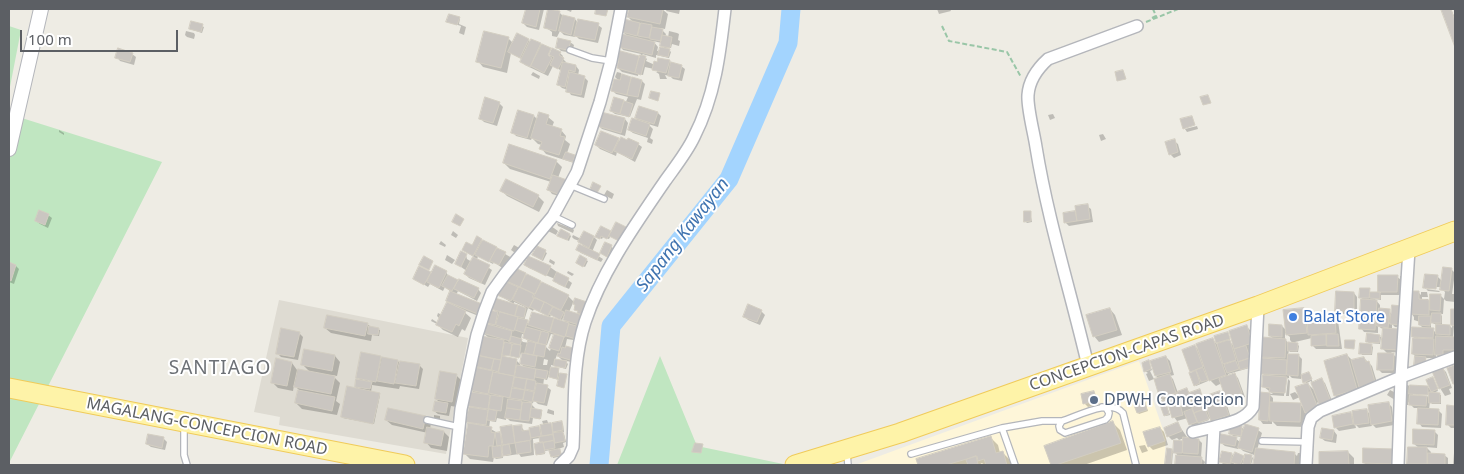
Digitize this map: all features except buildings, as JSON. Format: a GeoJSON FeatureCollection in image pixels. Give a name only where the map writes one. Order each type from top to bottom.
{"type":"FeatureCollection","features":[{"type":"Feature","properties":{"kind":"main road","name":"CONCEPCION-CAPAS ROAD"},"geometry":{"type":"LineString","coordinates":[[795,465],[848,457],[900,433],[1258,306],[1455,231]]}},
{"type":"Feature","properties":{"kind":"main road","name":"MAGALANG-CONCEPCION ROAD"},"geometry":{"type":"LineString","coordinates":[[9,388],[405,465]]}},
{"type":"Feature","properties":{"kind":"street"},"geometry":{"type":"LineString","coordinates":[[9,149],[41,9]]}},
{"type":"Feature","properties":{"kind":"street"},"geometry":{"type":"LineString","coordinates":[[455,465],[461,409],[477,335],[488,301],[505,274],[553,216],[570,186],[587,144],[611,61],[621,9]]}},
{"type":"Feature","properties":{"kind":"street"},"geometry":{"type":"LineString","coordinates":[[560,465],[569,456],[573,447],[576,366],[584,323],[606,275],[641,217],[694,138],[704,114],[719,62],[725,9]]}},
{"type":"Feature","properties":{"kind":"street"},"geometry":{"type":"LineString","coordinates":[[1088,366],[1047,202],[1028,96],[1031,80],[1038,68],[1048,59],[1137,26]]}},
{"type":"Feature","properties":{"kind":"street"},"geometry":{"type":"LineString","coordinates":[[1398,465],[1401,377],[1409,250]]}},
{"type":"Feature","properties":{"kind":"street"},"geometry":{"type":"LineString","coordinates":[[1193,432],[1214,427],[1249,414],[1252,408],[1258,306]]}},
{"type":"Feature","properties":{"kind":"street"},"geometry":{"type":"LineString","coordinates":[[1306,465],[1308,427],[1311,418],[1320,411],[1455,357]]}},
{"type":"Feature","properties":{"kind":"street"},"geometry":{"type":"LineString","coordinates":[[1212,465],[1214,427]]}},
{"type":"Feature","properties":{"kind":"lane"},"geometry":{"type":"LineString","coordinates":[[570,50],[592,58],[611,61]]}},
{"type":"Feature","properties":{"kind":"lane"},"geometry":{"type":"LineString","coordinates":[[570,186],[604,199]]}},
{"type":"Feature","properties":{"kind":"lane"},"geometry":{"type":"LineString","coordinates":[[553,216],[572,225]]}},
{"type":"Feature","properties":{"kind":"lane"},"geometry":{"type":"LineString","coordinates":[[911,454],[1002,428],[1042,421],[1062,421],[1102,407],[1114,406],[1123,413],[1136,465]]}},
{"type":"Feature","properties":{"kind":"lane"},"geometry":{"type":"LineString","coordinates":[[1062,421],[1059,424],[1059,428],[1061,432],[1065,433],[1105,420],[1109,415],[1109,411],[1102,407]]}},
{"type":"Feature","properties":{"kind":"lane"},"geometry":{"type":"LineString","coordinates":[[427,420],[459,427]]}},
{"type":"Feature","properties":{"kind":"lane"},"geometry":{"type":"LineString","coordinates":[[184,421],[184,456],[187,465]]}},
{"type":"Feature","properties":{"kind":"lane"},"geometry":{"type":"LineString","coordinates":[[1002,428],[1014,465]]}},
{"type":"Feature","properties":{"kind":"lane"},"geometry":{"type":"LineString","coordinates":[[1262,441],[1307,442]]}},
{"type":"Feature","properties":{"kind":"path"},"geometry":{"type":"LineString","coordinates":[[1137,26],[1156,16],[1153,9]]}},
{"type":"Feature","properties":{"kind":"path"},"geometry":{"type":"LineString","coordinates":[[1137,26],[1178,9]]}},
{"type":"Feature","properties":{"kind":"path"},"geometry":{"type":"LineString","coordinates":[[942,26],[949,41],[1007,52],[1020,74],[1022,84]]}},
{"type":"Feature","properties":{"kind":"shaded area"},"geometry":{"type":"Polygon","coordinates":[[[279,300],[468,338],[446,454],[279,425],[280,417],[254,412],[279,300]]]}},
{"type":"Feature","properties":{"kind":"shaded area","name":"DPWH Concepcion"},"geometry":{"type":"Polygon","coordinates":[[[1139,361],[1166,438],[1164,465],[855,465],[1139,361]]]}},
{"type":"Feature","properties":{"kind":"green space"},"geometry":{"type":"Polygon","coordinates":[[[9,26],[21,30],[9,92],[9,26]]]}},
{"type":"Feature","properties":{"kind":"green space"},"geometry":{"type":"Polygon","coordinates":[[[9,114],[162,162],[9,463],[9,114]]]}},
{"type":"Feature","properties":{"kind":"green space"},"geometry":{"type":"Polygon","coordinates":[[[660,356],[697,446],[788,465],[617,465],[660,356]]]}},
{"type":"Feature","properties":{"kind":"waterway","name":"Sapang Kawayan"},"geometry":{"type":"LineString","coordinates":[[599,465],[611,326],[729,179],[788,43],[791,9]]}},
{"type":"Feature","properties":{"kind":"place","name":"Balat Store"},"geometry":{"type":"Point","coordinates":[1293,317]}},
{"type":"Feature","properties":{"kind":"place","name":"DPWH Concepcion"},"geometry":{"type":"Point","coordinates":[1094,400]}},
{"type":"Feature","properties":{"kind":"district","name":"SANTIAGO"},"geometry":{"type":"Point","coordinates":[220,369]}}]}
